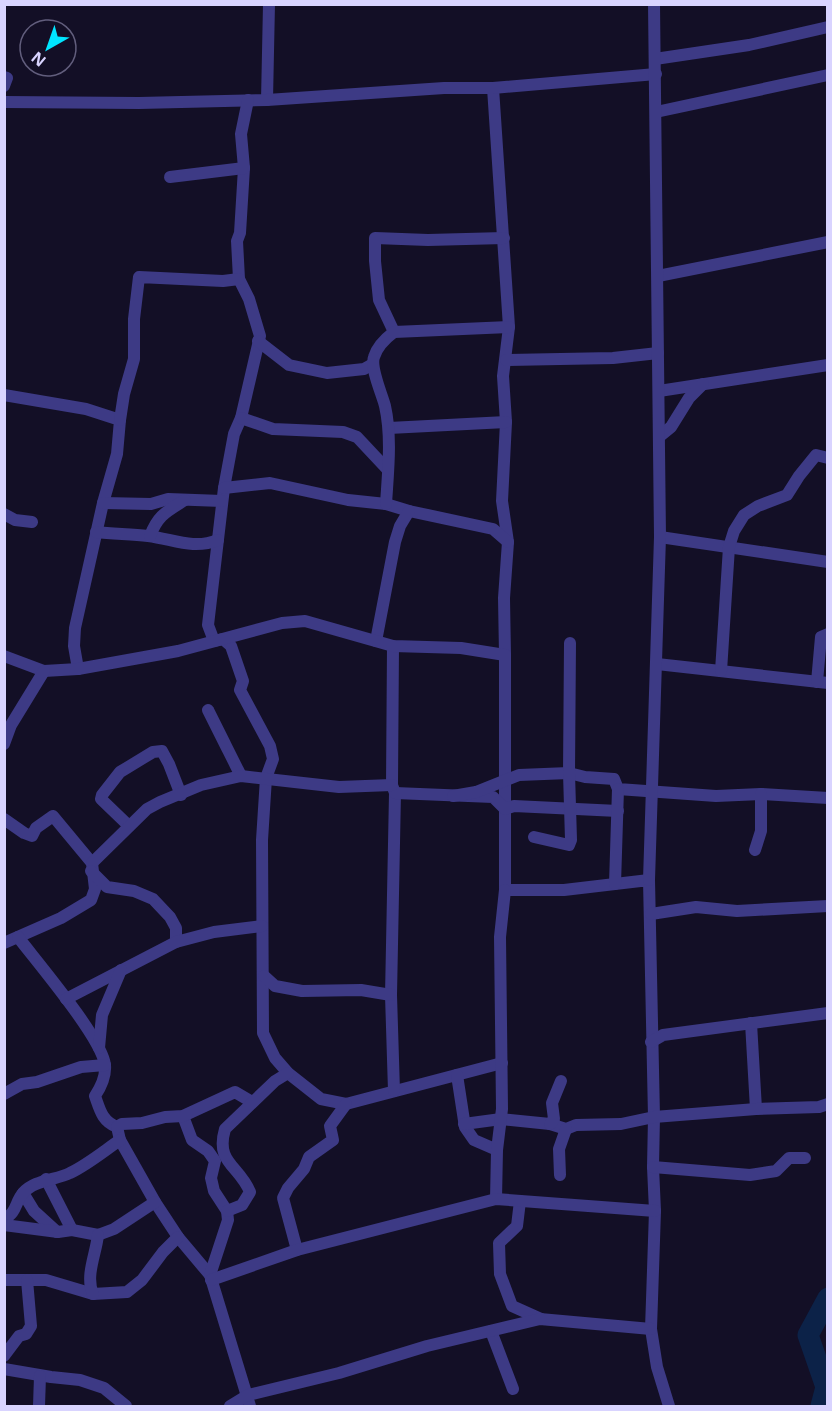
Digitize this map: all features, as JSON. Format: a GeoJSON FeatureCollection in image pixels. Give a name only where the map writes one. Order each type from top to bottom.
{"type":"FeatureCollection","features":[{"type":"Feature","properties":{"kind":"street"},"geometry":{"type":"LineString","coordinates":[[267,100],[269,4]]}},
{"type":"Feature","properties":{"kind":"street"},"geometry":{"type":"LineString","coordinates":[[654,4],[660,537],[649,880],[655,1210],[651,1329],[657,1367],[669,1407]]}},
{"type":"Feature","properties":{"kind":"street"},"geometry":{"type":"LineString","coordinates":[[655,59],[749,45],[828,27]]}},
{"type":"Feature","properties":{"kind":"street"},"geometry":{"type":"LineString","coordinates":[[4,102],[139,103],[267,100],[444,88],[493,88],[656,74]]}},
{"type":"Feature","properties":{"kind":"street"},"geometry":{"type":"LineString","coordinates":[[656,112],[828,75]]}},
{"type":"Feature","properties":{"kind":"street"},"geometry":{"type":"LineString","coordinates":[[4,77],[7,78],[4,86]]}},
{"type":"Feature","properties":{"kind":"street"},"geometry":{"type":"LineString","coordinates":[[493,88],[508,327],[503,375],[506,422],[502,501],[508,542],[504,598],[505,890],[500,937],[502,1063],[496,1199]]}},
{"type":"Feature","properties":{"kind":"street"},"geometry":{"type":"LineString","coordinates":[[214,641],[208,625],[223,495],[234,434],[242,418],[260,336],[249,299],[238,279],[237,241],[240,233],[244,168],[241,134],[248,100]]}},
{"type":"Feature","properties":{"kind":"street"},"geometry":{"type":"LineString","coordinates":[[170,177],[244,168]]}},
{"type":"Feature","properties":{"kind":"street"},"geometry":{"type":"LineString","coordinates":[[394,332],[379,300],[375,238],[429,240],[504,238]]}},
{"type":"Feature","properties":{"kind":"street"},"geometry":{"type":"LineString","coordinates":[[658,276],[828,242]]}},
{"type":"Feature","properties":{"kind":"street"},"geometry":{"type":"LineString","coordinates":[[78,669],[74,646],[75,627],[103,503],[117,454],[124,393],[134,359],[134,319],[139,276],[223,281],[238,279]]}},
{"type":"Feature","properties":{"kind":"street"},"geometry":{"type":"LineString","coordinates":[[386,504],[388,428],[385,405],[373,364],[374,357],[384,340],[394,332],[508,327]]}},
{"type":"Feature","properties":{"kind":"street"},"geometry":{"type":"LineString","coordinates":[[258,341],[290,365],[327,373],[364,369],[373,364]]}},
{"type":"Feature","properties":{"kind":"street"},"geometry":{"type":"LineString","coordinates":[[506,360],[612,358],[658,353]]}},
{"type":"Feature","properties":{"kind":"street"},"geometry":{"type":"LineString","coordinates":[[659,391],[828,365]]}},
{"type":"Feature","properties":{"kind":"street"},"geometry":{"type":"LineString","coordinates":[[660,436],[671,427],[688,398],[704,383]]}},
{"type":"Feature","properties":{"kind":"street"},"geometry":{"type":"LineString","coordinates":[[4,395],[86,409],[120,420]]}},
{"type":"Feature","properties":{"kind":"street"},"geometry":{"type":"LineString","coordinates":[[242,418],[273,429],[343,432],[357,437],[387,469]]}},
{"type":"Feature","properties":{"kind":"street"},"geometry":{"type":"LineString","coordinates":[[388,428],[506,422]]}},
{"type":"Feature","properties":{"kind":"street"},"geometry":{"type":"LineString","coordinates":[[721,672],[729,547],[734,531],[744,515],[758,506],[787,495],[816,455],[828,458]]}},
{"type":"Feature","properties":{"kind":"street"},"geometry":{"type":"LineString","coordinates":[[103,503],[151,504],[168,500],[185,500],[223,495],[270,483],[348,500],[386,504],[493,529],[508,542]]}},
{"type":"Feature","properties":{"kind":"street"},"geometry":{"type":"LineString","coordinates":[[150,536],[161,515],[185,500]]}},
{"type":"Feature","properties":{"kind":"street"},"geometry":{"type":"LineString","coordinates":[[376,641],[395,542],[400,526],[409,511]]}},
{"type":"Feature","properties":{"kind":"street"},"geometry":{"type":"LineString","coordinates":[[4,514],[15,520],[32,522]]}},
{"type":"Feature","properties":{"kind":"street"},"geometry":{"type":"LineString","coordinates":[[96,532],[150,536],[192,545],[206,545],[218,540]]}},
{"type":"Feature","properties":{"kind":"street"},"geometry":{"type":"LineString","coordinates":[[660,537],[828,562]]}},
{"type":"Feature","properties":{"kind":"street"},"geometry":{"type":"LineString","coordinates":[[4,656],[44,671],[78,669],[178,651],[282,623],[305,621],[393,646],[461,648],[505,655]]}},
{"type":"Feature","properties":{"kind":"street"},"geometry":{"type":"LineString","coordinates":[[657,664],[822,683],[820,637],[828,634]]}},
{"type":"Feature","properties":{"kind":"street"},"geometry":{"type":"LineString","coordinates":[[214,641],[223,639],[231,646],[243,681],[240,690],[270,746],[273,759],[266,778],[262,840],[262,926],[263,1033],[275,1058],[288,1073],[321,1099],[346,1104],[502,1063]]}},
{"type":"Feature","properties":{"kind":"street"},"geometry":{"type":"LineString","coordinates":[[534,837],[569,845],[571,840],[570,643]]}},
{"type":"Feature","properties":{"kind":"street"},"geometry":{"type":"LineString","coordinates":[[393,646],[391,995],[394,1091]]}},
{"type":"Feature","properties":{"kind":"street"},"geometry":{"type":"LineString","coordinates":[[4,744],[8,724],[44,671]]}},
{"type":"Feature","properties":{"kind":"street"},"geometry":{"type":"LineString","coordinates":[[208,710],[241,776]]}},
{"type":"Feature","properties":{"kind":"street"},"geometry":{"type":"LineString","coordinates":[[129,826],[101,799],[102,795],[120,772],[153,752],[162,751],[181,795]]}},
{"type":"Feature","properties":{"kind":"street"},"geometry":{"type":"LineString","coordinates":[[453,796],[477,792],[519,775],[569,773],[585,777],[614,779],[618,789],[615,884]]}},
{"type":"Feature","properties":{"kind":"street"},"geometry":{"type":"LineString","coordinates":[[91,867],[129,826],[147,809],[160,801],[181,795],[201,785],[241,776],[339,788],[393,789],[453,796],[493,797],[505,809]]}},
{"type":"Feature","properties":{"kind":"street"},"geometry":{"type":"LineString","coordinates":[[618,789],[716,796],[761,794],[828,798]]}},
{"type":"Feature","properties":{"kind":"street"},"geometry":{"type":"LineString","coordinates":[[756,850],[761,831],[761,794]]}},
{"type":"Feature","properties":{"kind":"street"},"geometry":{"type":"LineString","coordinates":[[505,809],[514,806],[618,811]]}},
{"type":"Feature","properties":{"kind":"street"},"geometry":{"type":"LineString","coordinates":[[4,819],[32,836],[36,828],[53,816],[107,887],[134,891],[153,899],[170,917],[176,928],[176,942]]}},
{"type":"Feature","properties":{"kind":"street"},"geometry":{"type":"LineString","coordinates":[[4,943],[61,918],[91,900],[95,889],[91,867]]}},
{"type":"Feature","properties":{"kind":"street"},"geometry":{"type":"LineString","coordinates":[[505,890],[564,890],[649,880]]}},
{"type":"Feature","properties":{"kind":"street"},"geometry":{"type":"LineString","coordinates":[[651,914],[696,907],[737,911],[828,906]]}},
{"type":"Feature","properties":{"kind":"street"},"geometry":{"type":"LineString","coordinates":[[66,999],[176,942],[214,932],[262,926]]}},
{"type":"Feature","properties":{"kind":"street"},"geometry":{"type":"LineString","coordinates":[[18,937],[66,999],[99,1049],[105,1065],[102,1086],[95,1096],[102,1116],[109,1124],[117,1127]]}},
{"type":"Feature","properties":{"kind":"street"},"geometry":{"type":"LineString","coordinates":[[99,1049],[102,1015],[121,970]]}},
{"type":"Feature","properties":{"kind":"street"},"geometry":{"type":"LineString","coordinates":[[264,976],[275,986],[302,991],[361,990],[391,995]]}},
{"type":"Feature","properties":{"kind":"street"},"geometry":{"type":"LineString","coordinates":[[651,1042],[663,1035],[828,1013]]}},
{"type":"Feature","properties":{"kind":"street"},"geometry":{"type":"LineString","coordinates":[[751,1023],[756,1109]]}},
{"type":"Feature","properties":{"kind":"street"},"geometry":{"type":"LineString","coordinates":[[4,1094],[22,1084],[37,1082],[81,1067],[105,1065]]}},
{"type":"Feature","properties":{"kind":"street"},"geometry":{"type":"LineString","coordinates":[[227,1211],[242,1205],[250,1192],[247,1184],[223,1154],[222,1139],[225,1129],[275,1081],[288,1073]]}},
{"type":"Feature","properties":{"kind":"street"},"geometry":{"type":"LineString","coordinates":[[457,1075],[464,1124],[474,1140],[497,1150]]}},
{"type":"Feature","properties":{"kind":"street"},"geometry":{"type":"LineString","coordinates":[[550,1124],[554,1119],[552,1102],[561,1081]]}},
{"type":"Feature","properties":{"kind":"street"},"geometry":{"type":"LineString","coordinates":[[117,1127],[122,1124],[183,1116],[235,1092],[252,1102]]}},
{"type":"Feature","properties":{"kind":"street"},"geometry":{"type":"LineString","coordinates":[[297,1250],[282,1198],[304,1169],[309,1157],[333,1140],[330,1126],[346,1104]]}},
{"type":"Feature","properties":{"kind":"street"},"geometry":{"type":"LineString","coordinates":[[464,1124],[501,1119],[566,1128],[576,1125],[621,1124],[654,1117],[756,1109],[819,1107],[828,1104]]}},
{"type":"Feature","properties":{"kind":"street"},"geometry":{"type":"LineString","coordinates":[[183,1116],[192,1140],[208,1151],[215,1161],[211,1178],[214,1191],[227,1211],[225,1234],[216,1253],[211,1278]]}},
{"type":"Feature","properties":{"kind":"street"},"geometry":{"type":"LineString","coordinates":[[117,1127],[120,1140],[155,1202],[178,1237],[211,1278],[249,1401]]}},
{"type":"Feature","properties":{"kind":"street"},"geometry":{"type":"LineString","coordinates":[[560,1175],[559,1149],[566,1128]]}},
{"type":"Feature","properties":{"kind":"street"},"geometry":{"type":"LineString","coordinates":[[4,1219],[17,1208],[23,1193],[46,1179],[69,1174],[120,1140]]}},
{"type":"Feature","properties":{"kind":"street"},"geometry":{"type":"LineString","coordinates":[[653,1167],[750,1175],[776,1171],[789,1158],[805,1158]]}},
{"type":"Feature","properties":{"kind":"street"},"geometry":{"type":"LineString","coordinates":[[46,1179],[72,1230]]}},
{"type":"Feature","properties":{"kind":"street"},"geometry":{"type":"LineString","coordinates":[[23,1193],[34,1211],[58,1232]]}},
{"type":"Feature","properties":{"kind":"street"},"geometry":{"type":"LineString","coordinates":[[211,1278],[297,1250],[496,1199],[655,1210]]}},
{"type":"Feature","properties":{"kind":"street"},"geometry":{"type":"LineString","coordinates":[[520,1201],[517,1226],[499,1243],[500,1274],[512,1306],[543,1320]]}},
{"type":"Feature","properties":{"kind":"street"},"geometry":{"type":"LineString","coordinates":[[4,1225],[58,1232],[72,1230],[98,1235],[114,1229],[155,1202]]}},
{"type":"Feature","properties":{"kind":"street"},"geometry":{"type":"LineString","coordinates":[[93,1294],[90,1287],[98,1235]]}},
{"type":"Feature","properties":{"kind":"street"},"geometry":{"type":"LineString","coordinates":[[4,1280],[46,1280],[93,1294],[127,1292],[142,1280],[163,1252],[178,1237]]}},
{"type":"Feature","properties":{"kind":"street"},"geometry":{"type":"LineString","coordinates":[[4,1336],[26,1334],[31,1326],[27,1280]]}},
{"type":"Feature","properties":{"kind":"street"},"geometry":{"type":"LineString","coordinates":[[230,1407],[427,1346],[540,1319],[651,1329]]}},
{"type":"Feature","properties":{"kind":"street"},"geometry":{"type":"LineString","coordinates":[[491,1331],[513,1389]]}},
{"type":"Feature","properties":{"kind":"street"},"geometry":{"type":"LineString","coordinates":[[4,1356],[19,1336]]}},
{"type":"Feature","properties":{"kind":"street"},"geometry":{"type":"LineString","coordinates":[[4,1369],[80,1380],[104,1388],[126,1407]]}},
{"type":"Feature","properties":{"kind":"street"},"geometry":{"type":"LineString","coordinates":[[39,1407],[40,1376]]}},
{"type":"Feature","properties":{"kind":"waterway"},"geometry":{"type":"LineString","coordinates":[[821,1406],[826,1387],[808,1335],[828,1298]]}}]}
